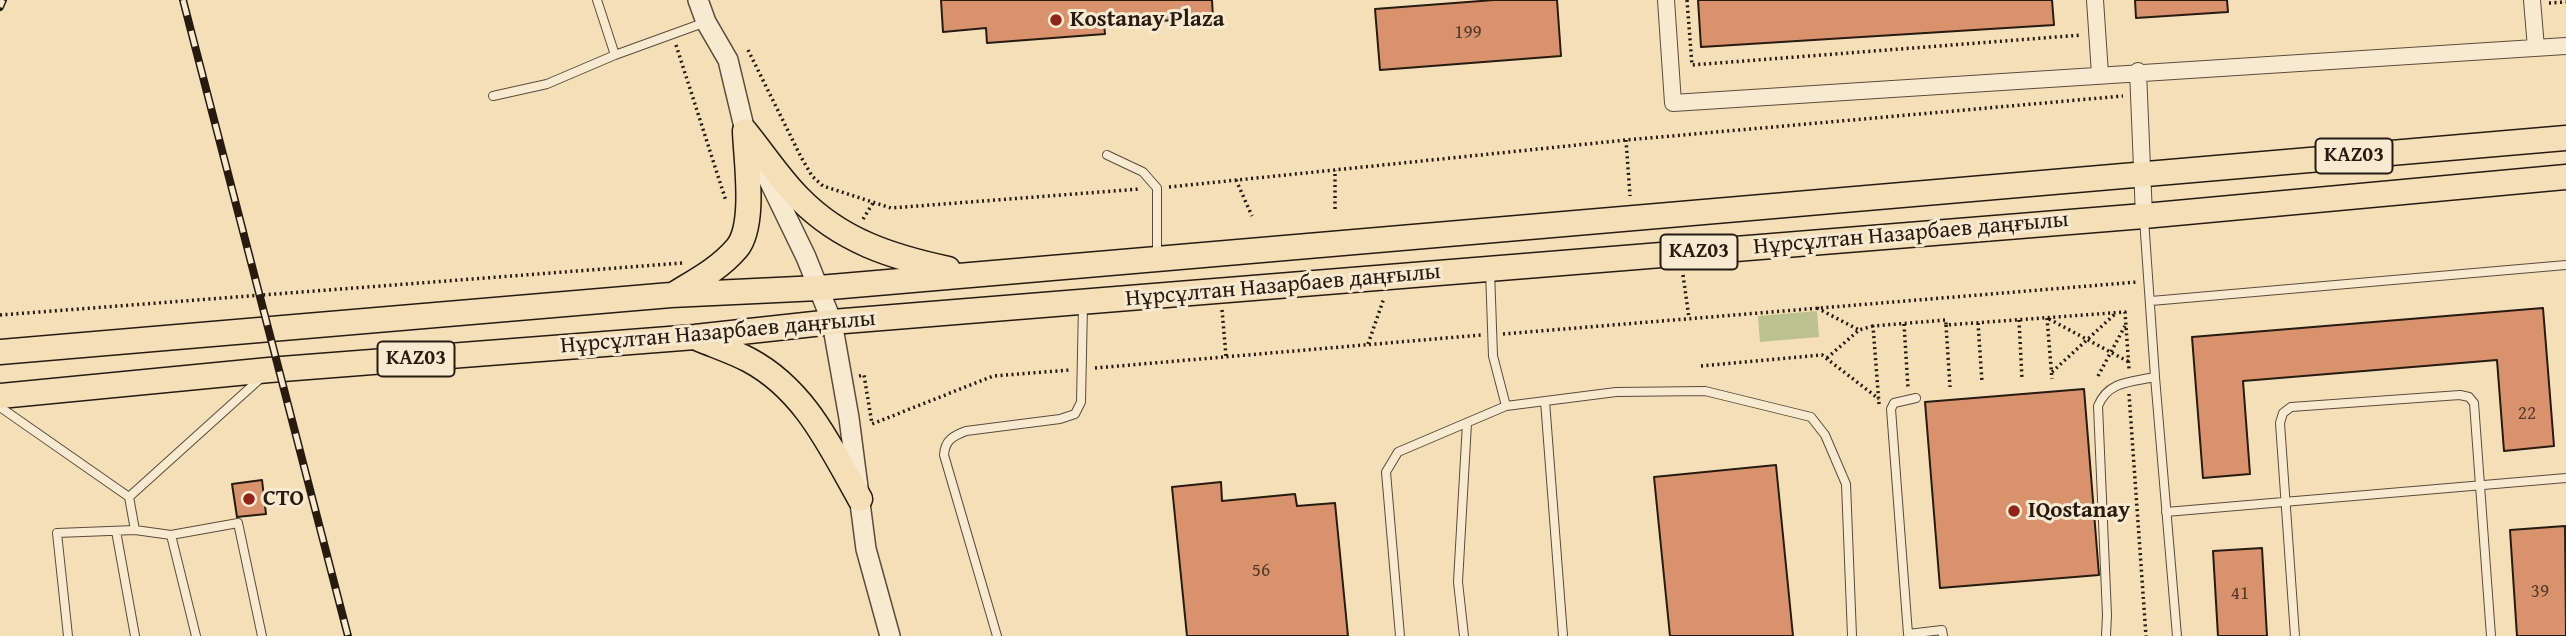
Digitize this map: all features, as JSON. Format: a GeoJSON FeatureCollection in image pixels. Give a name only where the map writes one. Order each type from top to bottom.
{"type":"FeatureCollection","features":[{"type":"Feature","properties":{"kind":"main road"},"geometry":{"type":"LineString","coordinates":[[745,131],[799,198],[851,238],[899,258],[972,275]]}},
{"type":"Feature","properties":{"kind":"main road"},"geometry":{"type":"LineString","coordinates":[[671,296],[712,272],[738,246],[748,211],[745,131]]}},
{"type":"Feature","properties":{"kind":"main road","name":"Нұрсұлтан Назарбаев даңғылы"},"geometry":{"type":"LineString","coordinates":[[972,275],[2566,138]]}},
{"type":"Feature","properties":{"kind":"main road","name":"Нұрсұлтан Назарбаев даңғылы"},"geometry":{"type":"LineString","coordinates":[[0,396],[269,370],[2144,216],[2566,177]]}},
{"type":"Feature","properties":{"kind":"main road","name":"KАZ03"},"geometry":{"type":"LineString","coordinates":[[819,288],[972,275]]}},
{"type":"Feature","properties":{"kind":"main road","name":"Нұрсұлтан Назарбаев даңғылы"},"geometry":{"type":"LineString","coordinates":[[0,352],[671,296],[819,288]]}},
{"type":"Feature","properties":{"kind":"main road"},"geometry":{"type":"LineString","coordinates":[[695,337],[749,360],[790,390],[812,416],[860,499]]}},
{"type":"Feature","properties":{"kind":"street"},"geometry":{"type":"LineString","coordinates":[[698,0],[706,22],[727,61],[745,131],[819,288],[832,323],[849,418],[866,549],[890,636]]}},
{"type":"Feature","properties":{"kind":"street"},"geometry":{"type":"LineString","coordinates":[[1666,0],[1673,103],[2138,71],[2566,46]]}},
{"type":"Feature","properties":{"kind":"street"},"geometry":{"type":"LineString","coordinates":[[2095,0],[2100,75]]}},
{"type":"Feature","properties":{"kind":"street"},"geometry":{"type":"LineString","coordinates":[[2532,0],[2536,48]]}},
{"type":"Feature","properties":{"kind":"street"},"geometry":{"type":"LineString","coordinates":[[2138,71],[2144,216]]}},
{"type":"Feature","properties":{"kind":"lane"},"geometry":{"type":"LineString","coordinates":[[597,0],[615,55]]}},
{"type":"Feature","properties":{"kind":"lane"},"geometry":{"type":"LineString","coordinates":[[493,96],[547,84],[615,55],[706,22]]}},
{"type":"Feature","properties":{"kind":"lane"},"geometry":{"type":"LineString","coordinates":[[1107,155],[1143,172],[1157,188],[1157,259]]}},
{"type":"Feature","properties":{"kind":"lane"},"geometry":{"type":"LineString","coordinates":[[2144,216],[2177,636]]}},
{"type":"Feature","properties":{"kind":"lane"},"geometry":{"type":"LineString","coordinates":[[2151,301],[2566,265]]}},
{"type":"Feature","properties":{"kind":"lane"},"geometry":{"type":"LineString","coordinates":[[1490,268],[1493,356],[1506,406]]}},
{"type":"Feature","properties":{"kind":"lane"},"geometry":{"type":"LineString","coordinates":[[997,636],[959,513],[944,455],[944,445],[966,431],[1060,419],[1075,414],[1081,402],[1083,302]]}},
{"type":"Feature","properties":{"kind":"lane"},"geometry":{"type":"LineString","coordinates":[[129,497],[269,370]]}},
{"type":"Feature","properties":{"kind":"lane"},"geometry":{"type":"LineString","coordinates":[[2106,636],[2098,406],[2102,394],[2111,387],[2155,377]]}},
{"type":"Feature","properties":{"kind":"lane"},"geometry":{"type":"LineString","coordinates":[[1400,636],[1386,472],[1398,452],[1506,406],[1616,392],[1705,391],[1811,417],[1825,435],[1846,484],[1852,636]]}},
{"type":"Feature","properties":{"kind":"lane"},"geometry":{"type":"LineString","coordinates":[[2295,636],[2280,423],[2283,413],[2291,407],[2460,395],[2469,397],[2474,403],[2491,636]]}},
{"type":"Feature","properties":{"kind":"lane"},"geometry":{"type":"LineString","coordinates":[[1916,398],[1894,403],[1891,409],[1908,634],[1942,630],[1943,636]]}},
{"type":"Feature","properties":{"kind":"lane"},"geometry":{"type":"LineString","coordinates":[[1545,401],[1563,636]]}},
{"type":"Feature","properties":{"kind":"lane"},"geometry":{"type":"LineString","coordinates":[[0,407],[129,497],[135,530]]}},
{"type":"Feature","properties":{"kind":"lane"},"geometry":{"type":"LineString","coordinates":[[1464,636],[1458,582],[1467,423]]}},
{"type":"Feature","properties":{"kind":"lane"},"geometry":{"type":"LineString","coordinates":[[2166,512],[2566,478]]}},
{"type":"Feature","properties":{"kind":"lane"},"geometry":{"type":"LineString","coordinates":[[68,636],[57,533],[135,530],[172,535],[238,523],[262,636]]}},
{"type":"Feature","properties":{"kind":"lane"},"geometry":{"type":"LineString","coordinates":[[116,531],[135,636]]}},
{"type":"Feature","properties":{"kind":"lane"},"geometry":{"type":"LineString","coordinates":[[172,535],[196,636]]}},
{"type":"Feature","properties":{"kind":"path"},"geometry":{"type":"LineString","coordinates":[[1687,0],[1692,65],[2097,34]]}},
{"type":"Feature","properties":{"kind":"path"},"geometry":{"type":"LineString","coordinates":[[673,34],[729,210]]}},
{"type":"Feature","properties":{"kind":"path"},"geometry":{"type":"LineString","coordinates":[[748,50],[812,176],[823,186],[891,208],[1157,188],[1626,140],[2139,94]]}},
{"type":"Feature","properties":{"kind":"path"},"geometry":{"type":"LineString","coordinates":[[1626,140],[1629,197],[1642,195]]}},
{"type":"Feature","properties":{"kind":"path"},"geometry":{"type":"LineString","coordinates":[[1335,170],[1335,209]]}},
{"type":"Feature","properties":{"kind":"path"},"geometry":{"type":"LineString","coordinates":[[1236,180],[1252,216]]}},
{"type":"Feature","properties":{"kind":"path"},"geometry":{"type":"LineString","coordinates":[[0,315],[687,262]]}},
{"type":"Feature","properties":{"kind":"path"},"geometry":{"type":"LineString","coordinates":[[1682,271],[1689,318]]}},
{"type":"Feature","properties":{"kind":"path"},"geometry":{"type":"LineString","coordinates":[[1367,345],[1392,277]]}},
{"type":"Feature","properties":{"kind":"path"},"geometry":{"type":"LineString","coordinates":[[1221,290],[1226,356]]}},
{"type":"Feature","properties":{"kind":"path"},"geometry":{"type":"LineString","coordinates":[[1817,308],[1858,330]]}},
{"type":"Feature","properties":{"kind":"path"},"geometry":{"type":"LineString","coordinates":[[1950,387],[1946,323],[2125,312],[2146,636]]}},
{"type":"Feature","properties":{"kind":"path"},"geometry":{"type":"LineString","coordinates":[[2052,372],[2116,313]]}},
{"type":"Feature","properties":{"kind":"path"},"geometry":{"type":"LineString","coordinates":[[2047,318],[2129,362]]}},
{"type":"Feature","properties":{"kind":"path"},"geometry":{"type":"LineString","coordinates":[[2047,318],[2052,379]]}},
{"type":"Feature","properties":{"kind":"path"},"geometry":{"type":"LineString","coordinates":[[2019,320],[2022,379]]}},
{"type":"Feature","properties":{"kind":"path"},"geometry":{"type":"LineString","coordinates":[[1978,323],[1982,382]]}},
{"type":"Feature","properties":{"kind":"path"},"geometry":{"type":"LineString","coordinates":[[1904,324],[1908,389]]}},
{"type":"Feature","properties":{"kind":"path"},"geometry":{"type":"LineString","coordinates":[[2098,376],[2126,324]]}},
{"type":"Feature","properties":{"kind":"path"},"geometry":{"type":"LineString","coordinates":[[1826,358],[1858,330],[1873,326]]}},
{"type":"Feature","properties":{"kind":"path"},"geometry":{"type":"LineString","coordinates":[[1701,366],[1822,355],[1879,400]]}},
{"type":"Feature","properties":{"kind":"green space"},"geometry":{"type":"Polygon","coordinates":[[[1817,311],[1819,337],[1760,342],[1758,316],[1817,311]]]}},
{"type":"Feature","properties":{"kind":"building","name":"Kostanay Plaza"},"geometry":{"type":"Polygon","coordinates":[[[941,0],[1212,0],[1213,18],[1104,24],[1105,34],[987,43],[986,28],[943,32],[941,0]]]}},
{"type":"Feature","properties":{"kind":"building"},"geometry":{"type":"Polygon","coordinates":[[[1494,0],[1557,0],[1561,56],[1380,70],[1375,9],[1494,0]]]}},
{"type":"Feature","properties":{"kind":"building"},"geometry":{"type":"Polygon","coordinates":[[[1698,0],[2052,0],[2054,25],[1701,47],[1698,0]]]}},
{"type":"Feature","properties":{"kind":"building"},"geometry":{"type":"Polygon","coordinates":[[[2135,0],[2227,0],[2228,12],[2136,18],[2135,0]]]}},
{"type":"Feature","properties":{"kind":"building"},"geometry":{"type":"Polygon","coordinates":[[[2543,308],[2554,446],[2504,451],[2497,360],[2243,381],[2250,474],[2203,478],[2192,337],[2543,308]]]}},
{"type":"Feature","properties":{"kind":"building","name":"IQostanay"},"geometry":{"type":"Polygon","coordinates":[[[2084,389],[2099,575],[1940,588],[1925,402],[2084,389]]]}},
{"type":"Feature","properties":{"kind":"building"},"geometry":{"type":"Polygon","coordinates":[[[1776,465],[1793,636],[1670,636],[1654,477],[1776,465]]]}},
{"type":"Feature","properties":{"kind":"building","name":"СТО"},"geometry":{"type":"Polygon","coordinates":[[[262,480],[266,514],[237,517],[232,484],[262,480]]]}},
{"type":"Feature","properties":{"kind":"building"},"geometry":{"type":"Polygon","coordinates":[[[1221,482],[1222,501],[1295,494],[1297,506],[1335,503],[1348,636],[1187,636],[1172,487],[1221,482]]]}},
{"type":"Feature","properties":{"kind":"building"},"geometry":{"type":"Polygon","coordinates":[[[2565,526],[2566,636],[2517,636],[2510,530],[2565,526]]]}},
{"type":"Feature","properties":{"kind":"building"},"geometry":{"type":"Polygon","coordinates":[[[2262,548],[2267,636],[2218,636],[2213,551],[2262,548]]]}},
{"type":"Feature","properties":{"kind":"railway"},"geometry":{"type":"LineString","coordinates":[[0,7],[3,0]]}},
{"type":"Feature","properties":{"kind":"railway"},"geometry":{"type":"LineString","coordinates":[[183,0],[348,636]]}},
{"type":"Feature","properties":{"kind":"place","name":"Kostanay Plaza"},"geometry":{"type":"Point","coordinates":[1056,20]}},
{"type":"Feature","properties":{"kind":"place","name":"СТО"},"geometry":{"type":"Point","coordinates":[249,499]}},
{"type":"Feature","properties":{"kind":"place","name":"IQostanay"},"geometry":{"type":"Point","coordinates":[2014,511]}}]}
